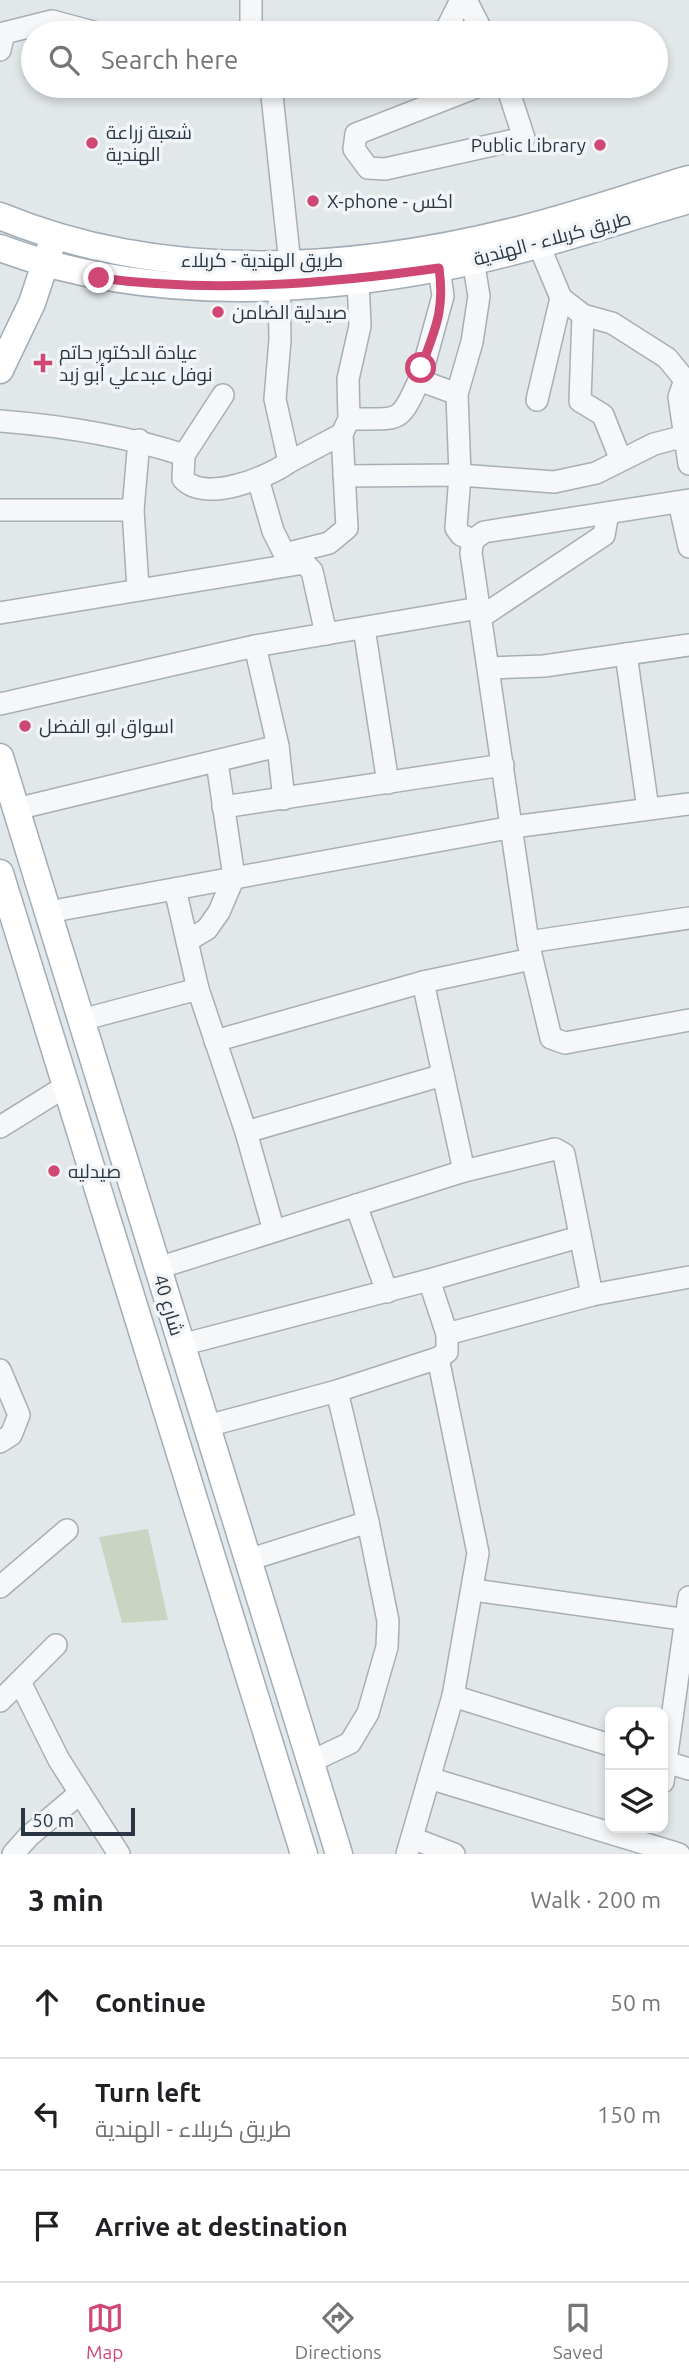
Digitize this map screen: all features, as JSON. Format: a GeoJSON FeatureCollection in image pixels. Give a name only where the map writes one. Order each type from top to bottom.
{"type":"FeatureCollection","features":[{"type":"Feature","properties":{"kind":"main road","name":"طريق الهندية - كربلاء"},"geometry":{"type":"LineString","coordinates":[[0,216],[54,237],[125,254],[211,263],[284,275],[354,260],[435,249],[527,228],[689,179]]}},
{"type":"Feature","properties":{"kind":"main road","name":"طريق كربلاء - الهندية"},"geometry":{"type":"LineString","coordinates":[[0,247],[45,265],[121,281],[204,286],[284,275],[358,280],[473,260],[689,201]]}},
{"type":"Feature","properties":{"kind":"main road"},"geometry":{"type":"LineString","coordinates":[[0,370],[32,303],[54,237]]}},
{"type":"Feature","properties":{"kind":"main road"},"geometry":{"type":"LineString","coordinates":[[121,281],[117,269],[125,254]]}},
{"type":"Feature","properties":{"kind":"main road","name":"شارع 40"},"geometry":{"type":"LineString","coordinates":[[0,757],[339,1854]]}},
{"type":"Feature","properties":{"kind":"main road","name":"شارع 40"},"geometry":{"type":"LineString","coordinates":[[0,873],[7,917],[66,1086],[304,1854]]}},
{"type":"Feature","properties":{"kind":"main road"},"geometry":{"type":"LineString","coordinates":[[234,1626],[265,1616]]}},
{"type":"Feature","properties":{"kind":"main road"},"geometry":{"type":"LineString","coordinates":[[257,1702],[288,1692]]}},
{"type":"Feature","properties":{"kind":"street"},"geometry":{"type":"LineString","coordinates":[[251,0],[251,21]]}},
{"type":"Feature","properties":{"kind":"street"},"geometry":{"type":"LineString","coordinates":[[450,21],[461,0]]}},
{"type":"Feature","properties":{"kind":"street"},"geometry":{"type":"LineString","coordinates":[[466,0],[477,21]]}},
{"type":"Feature","properties":{"kind":"street"},"geometry":{"type":"LineString","coordinates":[[1,36],[21,31]]}},
{"type":"Feature","properties":{"kind":"street"},"geometry":{"type":"LineString","coordinates":[[272,98],[284,275],[275,399],[289,462]]}},
{"type":"Feature","properties":{"kind":"street"},"geometry":{"type":"LineString","coordinates":[[449,98],[356,134],[354,149],[368,168],[385,169],[524,138],[511,98]]}},
{"type":"Feature","properties":{"kind":"street"},"geometry":{"type":"LineString","coordinates":[[538,243],[561,298],[583,315],[612,323],[667,358],[687,380],[679,397],[689,464]]}},
{"type":"Feature","properties":{"kind":"street"},"geometry":{"type":"LineString","coordinates":[[473,260],[479,296],[472,342],[457,394],[460,475],[456,528],[461,536],[473,540]]}},
{"type":"Feature","properties":{"kind":"street"},"geometry":{"type":"LineString","coordinates":[[223,395],[184,455],[183,479],[193,486],[216,488],[258,479],[274,473],[345,426],[395,418],[404,412],[421,376],[443,296],[439,268]]}},
{"type":"Feature","properties":{"kind":"street"},"geometry":{"type":"LineString","coordinates":[[0,613],[288,559],[329,543],[347,528],[345,426],[348,379],[360,326],[358,280]]}},
{"type":"Feature","properties":{"kind":"street"},"geometry":{"type":"LineString","coordinates":[[537,400],[561,298]]}},
{"type":"Feature","properties":{"kind":"street"},"geometry":{"type":"LineString","coordinates":[[583,315],[580,401],[603,415],[620,458]]}},
{"type":"Feature","properties":{"kind":"street"},"geometry":{"type":"LineString","coordinates":[[421,376],[427,383],[457,394]]}},
{"type":"Feature","properties":{"kind":"street"},"geometry":{"type":"LineString","coordinates":[[0,421],[74,427],[139,440],[184,455]]}},
{"type":"Feature","properties":{"kind":"street"},"geometry":{"type":"LineString","coordinates":[[344,476],[460,475],[554,482],[596,473],[620,458],[685,436]]}},
{"type":"Feature","properties":{"kind":"street"},"geometry":{"type":"LineString","coordinates":[[138,588],[133,510],[139,440]]}},
{"type":"Feature","properties":{"kind":"street"},"geometry":{"type":"LineString","coordinates":[[258,479],[273,531],[288,559],[304,563],[312,571],[326,634]]}},
{"type":"Feature","properties":{"kind":"street"},"geometry":{"type":"LineString","coordinates":[[689,547],[684,501],[484,532],[473,540],[471,553],[530,951],[551,1038],[565,1043],[689,1020]]}},
{"type":"Feature","properties":{"kind":"street"},"geometry":{"type":"LineString","coordinates":[[0,510],[133,510]]}},
{"type":"Feature","properties":{"kind":"street"},"geometry":{"type":"LineString","coordinates":[[0,704],[255,646],[480,612],[604,536],[608,513]]}},
{"type":"Feature","properties":{"kind":"street"},"geometry":{"type":"LineString","coordinates":[[364,628],[388,783]]}},
{"type":"Feature","properties":{"kind":"street"},"geometry":{"type":"LineString","coordinates":[[488,668],[544,666],[689,645]]}},
{"type":"Feature","properties":{"kind":"street"},"geometry":{"type":"LineString","coordinates":[[255,646],[278,746],[284,799]]}},
{"type":"Feature","properties":{"kind":"street"},"geometry":{"type":"LineString","coordinates":[[626,654],[648,809]]}},
{"type":"Feature","properties":{"kind":"street"},"geometry":{"type":"LineString","coordinates":[[16,809],[278,746]]}},
{"type":"Feature","properties":{"kind":"street"},"geometry":{"type":"LineString","coordinates":[[187,941],[207,929],[219,912],[234,877],[217,762]]}},
{"type":"Feature","properties":{"kind":"street"},"geometry":{"type":"LineString","coordinates":[[223,807],[503,765]]}},
{"type":"Feature","properties":{"kind":"street"},"geometry":{"type":"LineString","coordinates":[[48,912],[513,827],[689,806]]}},
{"type":"Feature","properties":{"kind":"street"},"geometry":{"type":"LineString","coordinates":[[175,889],[198,989],[246,1132],[274,1231]]}},
{"type":"Feature","properties":{"kind":"street"},"geometry":{"type":"LineString","coordinates":[[215,1041],[530,951],[689,918]]}},
{"type":"Feature","properties":{"kind":"street"},"geometry":{"type":"LineString","coordinates":[[423,982],[464,1171]]}},
{"type":"Feature","properties":{"kind":"street"},"geometry":{"type":"LineString","coordinates":[[81,1020],[198,989]]}},
{"type":"Feature","properties":{"kind":"street"},"geometry":{"type":"LineString","coordinates":[[246,1132],[443,1074]]}},
{"type":"Feature","properties":{"kind":"street"},"geometry":{"type":"LineString","coordinates":[[0,1126],[66,1086]]}},
{"type":"Feature","properties":{"kind":"street"},"geometry":{"type":"LineString","coordinates":[[158,1268],[464,1171],[555,1149],[564,1154],[592,1295]]}},
{"type":"Feature","properties":{"kind":"street"},"geometry":{"type":"LineString","coordinates":[[356,1205],[387,1292]]}},
{"type":"Feature","properties":{"kind":"street"},"geometry":{"type":"LineString","coordinates":[[181,1345],[387,1292],[579,1237]]}},
{"type":"Feature","properties":{"kind":"street"},"geometry":{"type":"LineString","coordinates":[[447,1334],[592,1295],[689,1277]]}},
{"type":"Feature","properties":{"kind":"street"},"geometry":{"type":"LineString","coordinates":[[206,1426],[337,1391],[438,1358],[447,1352],[447,1334],[429,1280]]}},
{"type":"Feature","properties":{"kind":"street"},"geometry":{"type":"LineString","coordinates":[[438,1358],[477,1536],[474,1590],[453,1696],[409,1846],[454,1854]]}},
{"type":"Feature","properties":{"kind":"street"},"geometry":{"type":"LineString","coordinates":[[0,1370],[19,1415],[11,1435],[0,1442]]}},
{"type":"Feature","properties":{"kind":"street"},"geometry":{"type":"LineString","coordinates":[[310,1762],[350,1743],[368,1713],[387,1647],[388,1621],[368,1521],[337,1391]]}},
{"type":"Feature","properties":{"kind":"street"},"geometry":{"type":"LineString","coordinates":[[248,1560],[368,1521]]}},
{"type":"Feature","properties":{"kind":"street"},"geometry":{"type":"LineString","coordinates":[[0,1587],[66,1530]]}},
{"type":"Feature","properties":{"kind":"street"},"geometry":{"type":"LineString","coordinates":[[474,1590],[688,1620]]}},
{"type":"Feature","properties":{"kind":"street"},"geometry":{"type":"LineString","coordinates":[[668,1743],[688,1620],[689,1597]]}},
{"type":"Feature","properties":{"kind":"street"},"geometry":{"type":"LineString","coordinates":[[0,1701],[56,1645]]}},
{"type":"Feature","properties":{"kind":"street"},"geometry":{"type":"LineString","coordinates":[[20,1682],[59,1760],[119,1854]]}},
{"type":"Feature","properties":{"kind":"street"},"geometry":{"type":"LineString","coordinates":[[453,1696],[605,1743]]}},
{"type":"Feature","properties":{"kind":"street"},"geometry":{"type":"LineString","coordinates":[[668,1768],[689,1769]]}},
{"type":"Feature","properties":{"kind":"street"},"geometry":{"type":"LineString","coordinates":[[429,1778],[651,1842],[679,1854]]}},
{"type":"Feature","properties":{"kind":"street"},"geometry":{"type":"LineString","coordinates":[[13,1854],[29,1836],[80,1793]]}},
{"type":"Feature","properties":{"kind":"green space"},"geometry":{"type":"Polygon","coordinates":[[[148,1529],[168,1620],[122,1623],[99,1537],[148,1529]]]}},
{"type":"Feature","properties":{"kind":"place","name":"شعبة زراعة الهندية"},"geometry":{"type":"Point","coordinates":[92,143]}},
{"type":"Feature","properties":{"kind":"place","name":"Public Library"},"geometry":{"type":"Point","coordinates":[600,145]}},
{"type":"Feature","properties":{"kind":"place","name":"X-phone - اكس"},"geometry":{"type":"Point","coordinates":[313,201]}},
{"type":"Feature","properties":{"kind":"place","name":"صيدلية الضامن"},"geometry":{"type":"Point","coordinates":[218,312]}},
{"type":"Feature","properties":{"kind":"place","name":"عيادة الدكتور حاتم نوفل عبدعلي أبو زبد"},"geometry":{"type":"Point","coordinates":[43,363]}},
{"type":"Feature","properties":{"kind":"place","name":"اسواق ابو الفضل"},"geometry":{"type":"Point","coordinates":[25,726]}},
{"type":"Feature","properties":{"kind":"place","name":"صيدليه"},"geometry":{"type":"Point","coordinates":[54,1171]}},
{"type":"Feature","properties":{"kind":"route"},"geometry":{"type":"LineString","coordinates":[[99,278],[145,284],[279,286],[358,280],[439,268],[443,296],[436,329],[421,368]]}}]}
